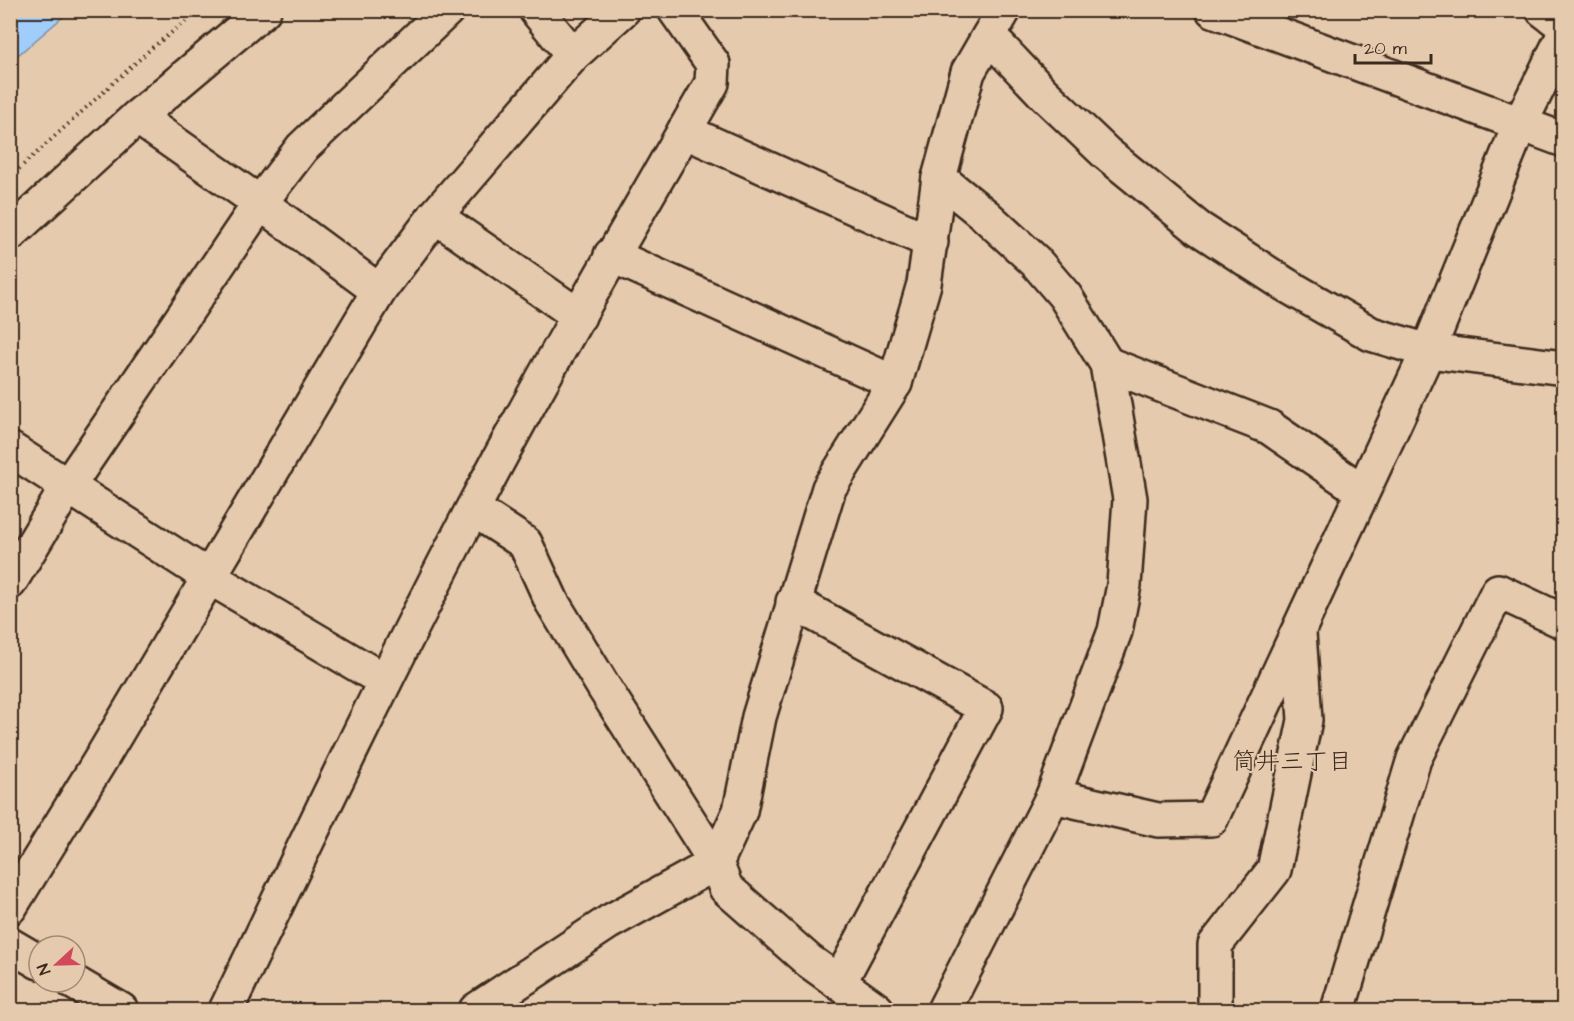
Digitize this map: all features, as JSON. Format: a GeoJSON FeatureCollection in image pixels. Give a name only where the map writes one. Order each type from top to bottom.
{"type":"FeatureCollection","features":[{"type":"Feature","properties":{"kind":"street"},"geometry":{"type":"LineString","coordinates":[[10,234],[137,117],[264,10]]}},
{"type":"Feature","properties":{"kind":"street"},"geometry":{"type":"LineString","coordinates":[[10,582],[68,486],[260,203],[302,147],[447,10]]}},
{"type":"Feature","properties":{"kind":"street"},"geometry":{"type":"LineString","coordinates":[[536,10],[573,55]]}},
{"type":"Feature","properties":{"kind":"street"},"geometry":{"type":"LineString","coordinates":[[10,907],[379,291],[435,216],[573,55],[623,10]]}},
{"type":"Feature","properties":{"kind":"street"},"geometry":{"type":"LineString","coordinates":[[225,1011],[385,681],[473,509],[611,255],[711,83],[713,64],[675,10]]}},
{"type":"Feature","properties":{"kind":"street"},"geometry":{"type":"LineString","coordinates":[[1213,10],[1563,140]]}},
{"type":"Feature","properties":{"kind":"street"},"geometry":{"type":"LineString","coordinates":[[1543,10],[1563,26]]}},
{"type":"Feature","properties":{"kind":"street"},"geometry":{"type":"LineString","coordinates":[[476,1011],[609,922],[716,863],[740,811],[759,717],[829,488],[895,383],[924,284],[939,178],[968,72],[997,23],[1044,94],[1106,153],[1198,228],[1286,285],[1371,334],[1428,351],[1563,369]]}},
{"type":"Feature","properties":{"kind":"street"},"geometry":{"type":"LineString","coordinates":[[1053,796],[1158,820],[1211,819],[1428,351],[1520,124],[1563,35]]}},
{"type":"Feature","properties":{"kind":"street"},"geometry":{"type":"LineString","coordinates":[[137,117],[260,203],[379,291]]}},
{"type":"Feature","properties":{"kind":"street"},"geometry":{"type":"LineString","coordinates":[[684,131],[931,242]]}},
{"type":"Feature","properties":{"kind":"street"},"geometry":{"type":"LineString","coordinates":[[939,178],[985,215],[1035,261],[1065,296],[1107,364],[1130,499],[1124,585],[1115,631],[1053,796],[944,1011]]}},
{"type":"Feature","properties":{"kind":"street"},"geometry":{"type":"LineString","coordinates":[[435,216],[579,316]]}},
{"type":"Feature","properties":{"kind":"street"},"geometry":{"type":"LineString","coordinates":[[611,255],[895,383]]}},
{"type":"Feature","properties":{"kind":"street"},"geometry":{"type":"LineString","coordinates":[[1107,364],[1269,426],[1362,491]]}},
{"type":"Feature","properties":{"kind":"street"},"geometry":{"type":"LineString","coordinates":[[10,450],[209,577],[385,681]]}},
{"type":"Feature","properties":{"kind":"street"},"geometry":{"type":"LineString","coordinates":[[473,509],[525,543],[552,602],[716,863],[726,888],[809,961],[877,1011]]}},
{"type":"Feature","properties":{"kind":"street"},"geometry":{"type":"LineString","coordinates":[[1338,1011],[1413,759],[1498,591],[1563,622]]}},
{"type":"Feature","properties":{"kind":"street"},"geometry":{"type":"LineString","coordinates":[[793,602],[986,708],[839,983]]}},
{"type":"Feature","properties":{"kind":"street"},"geometry":{"type":"LineString","coordinates":[[1215,1011],[1215,945],[1274,870],[1305,720],[1299,628]]}},
{"type":"Feature","properties":{"kind":"street"},"geometry":{"type":"LineString","coordinates":[[10,945],[27,955]]}},
{"type":"Feature","properties":{"kind":"street"},"geometry":{"type":"LineString","coordinates":[[87,990],[121,1011]]}},
{"type":"Feature","properties":{"kind":"path"},"geometry":{"type":"LineString","coordinates":[[10,177],[154,46],[201,10]]}},
{"type":"Feature","properties":{"kind":"water"},"geometry":{"type":"Polygon","coordinates":[[[11,10],[70,10],[70,11],[11,61],[11,10]]]}},
{"type":"Feature","properties":{"kind":"district","name":"筒井三丁目"},"geometry":{"type":"Point","coordinates":[1292,762]}}]}
